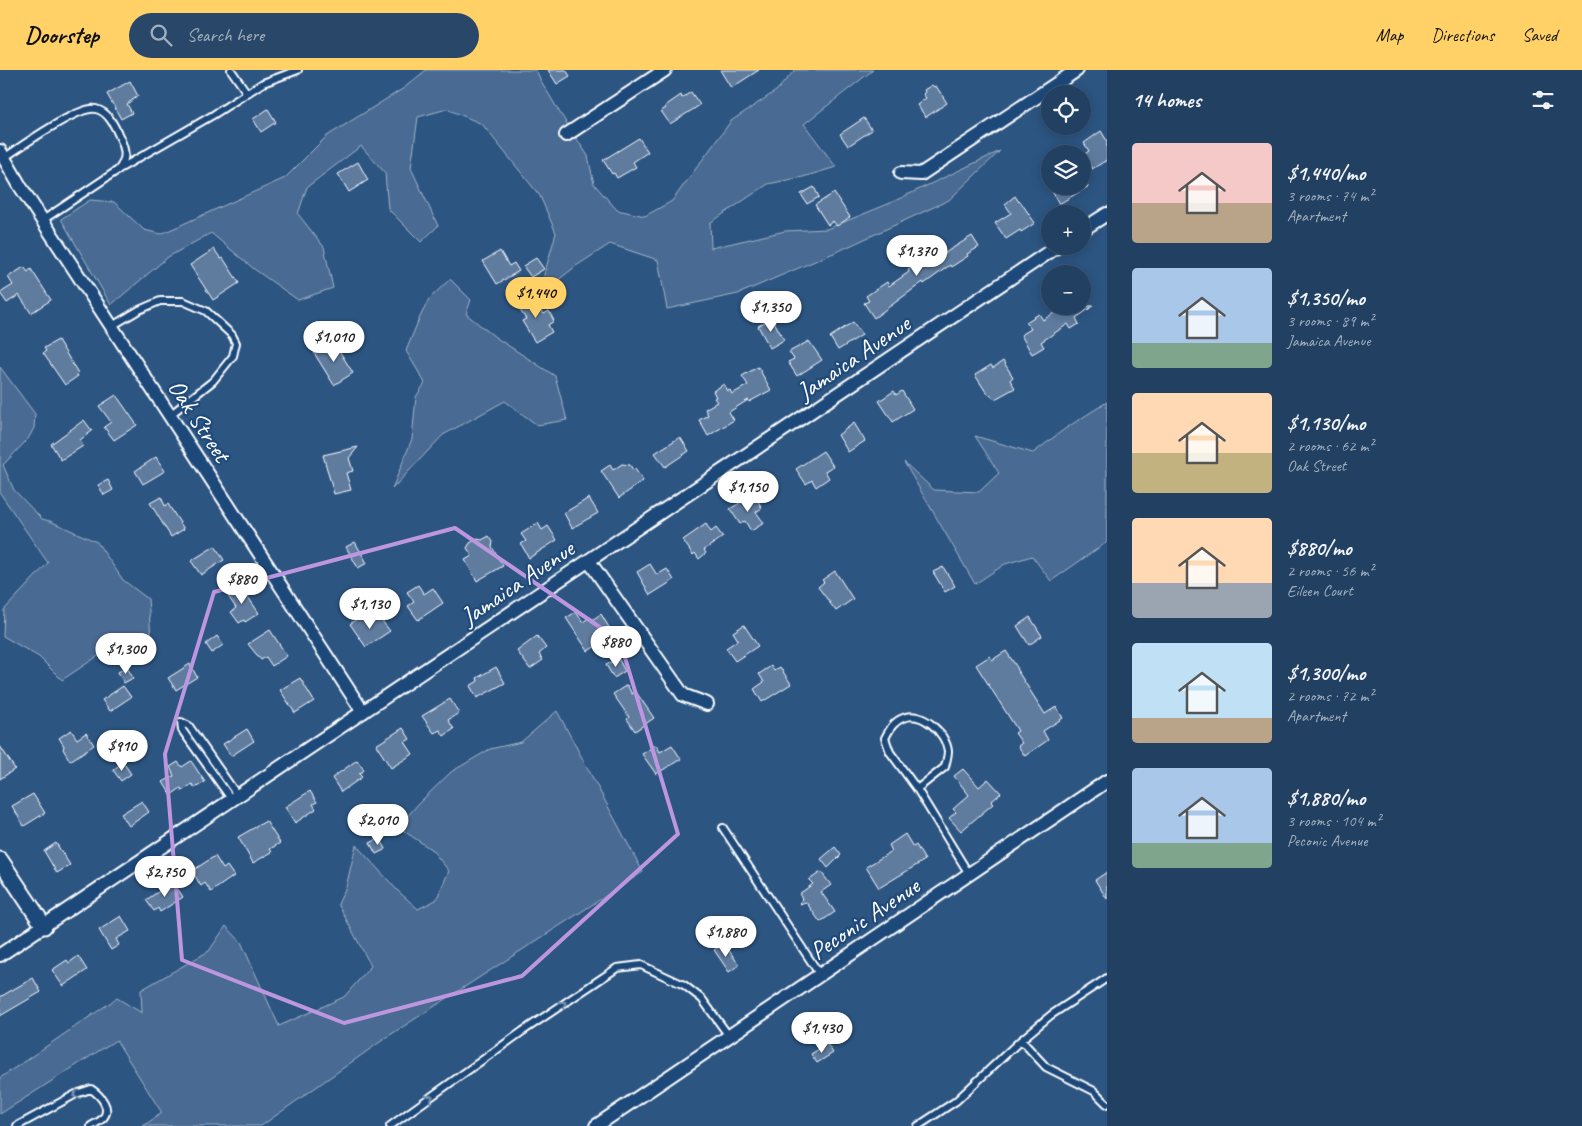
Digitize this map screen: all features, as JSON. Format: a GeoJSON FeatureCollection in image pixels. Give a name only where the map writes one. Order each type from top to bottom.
{"type":"FeatureCollection","features":[{"type":"Feature","properties":{"kind":"street"},"geometry":{"type":"LineString","coordinates":[[566,135],[665,70]]}},
{"type":"Feature","properties":{"kind":"street"},"geometry":{"type":"LineString","coordinates":[[901,173],[921,174],[1077,70]]}},
{"type":"Feature","properties":{"kind":"street","name":"Oak Street"},"geometry":{"type":"LineString","coordinates":[[2,154],[363,712]]}},
{"type":"Feature","properties":{"kind":"street"},"geometry":{"type":"LineString","coordinates":[[1091,224],[1107,214]]}},
{"type":"Feature","properties":{"kind":"street","name":"Jamaica Avenue"},"geometry":{"type":"LineString","coordinates":[[0,955],[1045,255]]}},
{"type":"Feature","properties":{"kind":"street"},"geometry":{"type":"LineString","coordinates":[[589,560],[683,695],[707,704]]}},
{"type":"Feature","properties":{"kind":"street","name":"Peconic Avenue"},"geometry":{"type":"LineString","coordinates":[[596,1126],[1107,781]]}},
{"type":"Feature","properties":{"kind":"street"},"geometry":{"type":"LineString","coordinates":[[0,860],[44,926]]}},
{"type":"Feature","properties":{"kind":"lane"},"geometry":{"type":"LineString","coordinates":[[232,70],[247,93]]}},
{"type":"Feature","properties":{"kind":"lane"},"geometry":{"type":"LineString","coordinates":[[43,220],[118,170],[214,115],[263,83],[298,70]]}},
{"type":"Feature","properties":{"kind":"lane"},"geometry":{"type":"LineString","coordinates":[[2,154],[27,142],[82,110],[96,109],[106,114],[121,141],[126,155],[124,163],[118,170]]}},
{"type":"Feature","properties":{"kind":"lane"},"geometry":{"type":"LineString","coordinates":[[112,326],[139,310],[160,301],[183,301],[206,311],[232,335],[236,344],[233,356],[213,381],[170,414]]}},
{"type":"Feature","properties":{"kind":"lane"},"geometry":{"type":"LineString","coordinates":[[917,789],[945,767],[948,752],[940,732],[920,717],[904,717],[893,724],[885,738],[890,752],[917,789],[969,874]]}},
{"type":"Feature","properties":{"kind":"lane"},"geometry":{"type":"LineString","coordinates":[[181,722],[189,726],[195,734],[235,792],[235,798],[229,796],[182,730],[181,722]]}},
{"type":"Feature","properties":{"kind":"lane"},"geometry":{"type":"LineString","coordinates":[[723,828],[820,975]]}},
{"type":"Feature","properties":{"kind":"lane"},"geometry":{"type":"LineString","coordinates":[[390,1126],[572,998],[618,968],[641,965],[684,985],[702,999],[730,1036]]}},
{"type":"Feature","properties":{"kind":"lane"},"geometry":{"type":"LineString","coordinates":[[918,1126],[956,1101],[1020,1040],[1051,1015],[1107,978]]}},
{"type":"Feature","properties":{"kind":"lane"},"geometry":{"type":"LineString","coordinates":[[1020,1040],[1046,1067],[1094,1091],[1107,1104]]}},
{"type":"Feature","properties":{"kind":"lane"},"geometry":{"type":"LineString","coordinates":[[17,1126],[76,1094],[91,1090],[101,1095],[105,1103],[106,1113],[103,1119],[91,1126]]}},
{"type":"Feature","properties":{"kind":"highlighted area"},"geometry":{"type":"Polygon","coordinates":[[[455,528],[620,641],[678,834],[522,976],[344,1023],[182,960],[165,754],[214,592],[455,528]]]}},
{"type":"Feature","properties":{"kind":"shaded area"},"geometry":{"type":"Polygon","coordinates":[[[426,70],[536,70],[560,113],[588,156],[594,184],[617,210],[645,216],[672,201],[731,121],[776,91],[795,70],[873,70],[804,124],[836,167],[803,177],[768,184],[710,223],[711,248],[785,231],[827,229],[888,204],[1000,151],[949,200],[843,249],[738,294],[667,309],[658,260],[610,244],[576,266],[547,289],[544,275],[556,233],[540,196],[482,124],[447,109],[418,117],[411,168],[438,226],[421,242],[388,209],[385,173],[361,146],[307,187],[298,214],[324,247],[333,288],[298,300],[254,269],[211,233],[168,257],[111,305],[61,219],[90,200],[114,202],[144,230],[161,234],[285,178],[327,136],[404,88],[426,70]]]}},
{"type":"Feature","properties":{"kind":"shaded area"},"geometry":{"type":"Polygon","coordinates":[[[450,279],[471,300],[466,314],[495,337],[555,376],[567,420],[537,425],[505,401],[443,435],[392,489],[412,439],[416,397],[425,383],[406,351],[429,299],[450,279]]]}},
{"type":"Feature","properties":{"kind":"shaded area"},"geometry":{"type":"Polygon","coordinates":[[[0,367],[35,414],[34,428],[28,439],[3,465],[14,490],[42,519],[97,542],[123,580],[148,599],[152,649],[124,656],[107,650],[62,680],[39,657],[3,636],[4,610],[48,563],[0,493],[0,367]]]}},
{"type":"Feature","properties":{"kind":"shaded area"},"geometry":{"type":"Polygon","coordinates":[[[1107,402],[1107,542],[1051,581],[1032,556],[1005,564],[975,584],[904,462],[934,490],[979,492],[999,473],[975,436],[1033,453],[1066,428],[1107,402]]]}},
{"type":"Feature","properties":{"kind":"shaded area"},"geometry":{"type":"Polygon","coordinates":[[[557,711],[643,872],[390,1035],[261,1126],[143,1126],[162,1113],[116,1040],[0,1114],[0,1078],[117,998],[142,1013],[141,990],[209,951],[226,926],[241,942],[279,1026],[344,997],[371,966],[338,904],[346,887],[356,845],[398,891],[418,909],[436,900],[449,871],[432,850],[398,827],[419,803],[451,772],[490,749],[521,742],[557,711]]]}},
{"type":"Feature","properties":{"kind":"building"},"geometry":{"type":"Polygon","coordinates":[[[548,70],[566,70],[570,76],[557,84],[548,70]]]}},
{"type":"Feature","properties":{"kind":"building"},"geometry":{"type":"Polygon","coordinates":[[[720,70],[759,70],[731,88],[720,70]]]}},
{"type":"Feature","properties":{"kind":"building"},"geometry":{"type":"Polygon","coordinates":[[[130,81],[138,96],[127,104],[132,113],[121,119],[107,94],[130,81]]]}},
{"type":"Feature","properties":{"kind":"building"},"geometry":{"type":"Polygon","coordinates":[[[932,85],[936,86],[947,103],[926,117],[917,105],[926,98],[923,94],[924,90],[932,85]]]}},
{"type":"Feature","properties":{"kind":"building"},"geometry":{"type":"Polygon","coordinates":[[[691,92],[700,105],[670,124],[661,111],[681,95],[682,98],[691,92]]]}},
{"type":"Feature","properties":{"kind":"building"},"geometry":{"type":"Polygon","coordinates":[[[268,109],[276,122],[261,132],[253,119],[268,109]]]}},
{"type":"Feature","properties":{"kind":"building"},"geometry":{"type":"Polygon","coordinates":[[[864,118],[872,130],[848,146],[840,134],[864,118]]]}},
{"type":"Feature","properties":{"kind":"building"},"geometry":{"type":"Polygon","coordinates":[[[1101,131],[1107,141],[1107,160],[1092,169],[1091,145],[1085,145],[1084,143],[1101,131]]]}},
{"type":"Feature","properties":{"kind":"building"},"geometry":{"type":"Polygon","coordinates":[[[639,138],[648,152],[633,162],[636,167],[617,178],[603,160],[639,138]]]}},
{"type":"Feature","properties":{"kind":"building"},"geometry":{"type":"Polygon","coordinates":[[[358,162],[368,180],[349,192],[338,174],[358,162]]]}},
{"type":"Feature","properties":{"kind":"building"},"geometry":{"type":"Polygon","coordinates":[[[814,187],[819,197],[807,204],[801,194],[814,187]]]}},
{"type":"Feature","properties":{"kind":"building"},"geometry":{"type":"Polygon","coordinates":[[[834,193],[850,217],[837,226],[833,221],[828,225],[815,205],[834,193]]]}},
{"type":"Feature","properties":{"kind":"building"},"geometry":{"type":"Polygon","coordinates":[[[1054,195],[1074,195],[1059,204],[1054,195]]]}},
{"type":"Feature","properties":{"kind":"building"},"geometry":{"type":"Polygon","coordinates":[[[1015,196],[1035,223],[1006,239],[995,223],[1011,213],[1005,204],[1015,196]]]}},
{"type":"Feature","properties":{"kind":"building"},"geometry":{"type":"Polygon","coordinates":[[[972,236],[979,247],[924,284],[923,282],[874,318],[864,303],[869,301],[866,296],[887,282],[889,286],[929,256],[932,261],[972,236]]]}},
{"type":"Feature","properties":{"kind":"building"},"geometry":{"type":"Polygon","coordinates":[[[214,249],[221,259],[223,258],[239,283],[213,300],[190,265],[214,249]]]}},
{"type":"Feature","properties":{"kind":"building"},"geometry":{"type":"Polygon","coordinates":[[[500,251],[509,266],[514,263],[519,271],[497,284],[483,261],[500,251]]]}},
{"type":"Feature","properties":{"kind":"building"},"geometry":{"type":"Polygon","coordinates":[[[536,258],[544,269],[531,277],[523,266],[536,258]]]}},
{"type":"Feature","properties":{"kind":"building"},"geometry":{"type":"Polygon","coordinates":[[[24,267],[28,272],[31,269],[51,300],[31,313],[19,295],[7,303],[0,293],[13,285],[8,277],[24,267]]]}},
{"type":"Feature","properties":{"kind":"building"},"geometry":{"type":"Polygon","coordinates":[[[531,296],[544,314],[549,311],[554,321],[548,325],[552,332],[535,342],[522,321],[526,319],[517,306],[531,296]]]}},
{"type":"Feature","properties":{"kind":"building"},"geometry":{"type":"Polygon","coordinates":[[[1039,314],[1043,320],[1051,315],[1080,315],[1076,318],[1079,324],[1071,329],[1068,324],[1041,342],[1044,347],[1032,354],[1021,335],[1031,329],[1026,322],[1039,314]]]}},
{"type":"Feature","properties":{"kind":"building"},"geometry":{"type":"Polygon","coordinates":[[[772,318],[784,340],[770,348],[758,326],[772,318]]]}},
{"type":"Feature","properties":{"kind":"building"},"geometry":{"type":"Polygon","coordinates":[[[853,322],[862,335],[838,350],[830,337],[853,322]]]}},
{"type":"Feature","properties":{"kind":"building"},"geometry":{"type":"Polygon","coordinates":[[[58,340],[78,373],[78,376],[65,385],[43,353],[46,351],[44,348],[58,340]]]}},
{"type":"Feature","properties":{"kind":"building"},"geometry":{"type":"Polygon","coordinates":[[[333,341],[353,373],[334,385],[314,353],[333,341]]]}},
{"type":"Feature","properties":{"kind":"building"},"geometry":{"type":"Polygon","coordinates":[[[809,341],[822,360],[797,376],[788,362],[794,359],[789,352],[809,341]]]}},
{"type":"Feature","properties":{"kind":"building"},"geometry":{"type":"Polygon","coordinates":[[[1003,361],[1013,377],[1010,380],[1015,388],[995,399],[986,392],[975,375],[991,365],[993,368],[1003,361]]]}},
{"type":"Feature","properties":{"kind":"building"},"geometry":{"type":"Polygon","coordinates":[[[758,367],[771,390],[749,402],[748,400],[729,412],[734,420],[708,436],[699,420],[708,415],[705,409],[717,402],[713,391],[724,384],[732,394],[748,385],[742,376],[758,367]]]}},
{"type":"Feature","properties":{"kind":"building"},"geometry":{"type":"Polygon","coordinates":[[[894,391],[896,395],[902,391],[913,409],[893,422],[879,401],[894,391]]]}},
{"type":"Feature","properties":{"kind":"building"},"geometry":{"type":"Polygon","coordinates":[[[116,395],[137,425],[114,440],[104,427],[111,422],[99,406],[116,395]]]}},
{"type":"Feature","properties":{"kind":"building"},"geometry":{"type":"Polygon","coordinates":[[[84,420],[92,431],[80,440],[83,446],[61,460],[51,444],[84,420]]]}},
{"type":"Feature","properties":{"kind":"building"},"geometry":{"type":"Polygon","coordinates":[[[854,423],[865,441],[848,452],[838,435],[854,423]]]}},
{"type":"Feature","properties":{"kind":"building"},"geometry":{"type":"Polygon","coordinates":[[[680,437],[689,451],[665,467],[655,453],[680,437]]]}},
{"type":"Feature","properties":{"kind":"building"},"geometry":{"type":"Polygon","coordinates":[[[358,447],[349,458],[353,471],[346,473],[351,490],[334,494],[323,455],[358,447]]]}},
{"type":"Feature","properties":{"kind":"building"},"geometry":{"type":"Polygon","coordinates":[[[823,451],[833,466],[825,471],[829,478],[816,487],[812,480],[806,484],[796,469],[823,451]]]}},
{"type":"Feature","properties":{"kind":"building"},"geometry":{"type":"Polygon","coordinates":[[[156,457],[165,471],[143,484],[135,471],[156,457]]]}},
{"type":"Feature","properties":{"kind":"building"},"geometry":{"type":"Polygon","coordinates":[[[622,464],[630,465],[633,470],[635,469],[643,481],[619,498],[601,471],[610,465],[613,470],[622,464]]]}},
{"type":"Feature","properties":{"kind":"building"},"geometry":{"type":"Polygon","coordinates":[[[108,480],[113,490],[104,495],[98,485],[108,480]]]}},
{"type":"Feature","properties":{"kind":"building"},"geometry":{"type":"Polygon","coordinates":[[[754,494],[762,508],[756,512],[764,523],[751,531],[745,521],[740,524],[730,509],[754,494]]]}},
{"type":"Feature","properties":{"kind":"building"},"geometry":{"type":"Polygon","coordinates":[[[161,497],[165,506],[168,504],[184,529],[171,537],[150,503],[161,497]]]}},
{"type":"Feature","properties":{"kind":"building"},"geometry":{"type":"Polygon","coordinates":[[[589,498],[598,513],[572,528],[564,513],[589,498]]]}},
{"type":"Feature","properties":{"kind":"building"},"geometry":{"type":"Polygon","coordinates":[[[538,523],[542,530],[548,526],[557,540],[529,558],[521,544],[526,541],[521,534],[538,523]]]}},
{"type":"Feature","properties":{"kind":"building"},"geometry":{"type":"Polygon","coordinates":[[[706,524],[711,532],[716,528],[723,537],[704,550],[706,553],[699,559],[695,553],[693,555],[683,540],[706,524]]]}},
{"type":"Feature","properties":{"kind":"building"},"geometry":{"type":"Polygon","coordinates":[[[489,536],[493,542],[492,547],[503,566],[477,581],[465,560],[472,556],[467,548],[470,543],[477,539],[482,540],[489,536]]]}},
{"type":"Feature","properties":{"kind":"building"},"geometry":{"type":"Polygon","coordinates":[[[355,542],[367,563],[358,568],[346,547],[355,542]]]}},
{"type":"Feature","properties":{"kind":"building"},"geometry":{"type":"Polygon","coordinates":[[[215,546],[224,560],[201,575],[191,561],[215,546]]]}},
{"type":"Feature","properties":{"kind":"building"},"geometry":{"type":"Polygon","coordinates":[[[650,564],[657,575],[667,569],[674,580],[650,595],[637,572],[650,564]]]}},
{"type":"Feature","properties":{"kind":"building"},"geometry":{"type":"Polygon","coordinates":[[[943,567],[955,586],[945,592],[933,572],[943,567]]]}},
{"type":"Feature","properties":{"kind":"building"},"geometry":{"type":"Polygon","coordinates":[[[835,571],[853,599],[836,611],[818,587],[824,582],[822,580],[835,571]]]}},
{"type":"Feature","properties":{"kind":"building"},"geometry":{"type":"Polygon","coordinates":[[[239,584],[259,613],[245,622],[244,620],[239,623],[231,612],[236,608],[226,593],[239,584]]]}},
{"type":"Feature","properties":{"kind":"building"},"geometry":{"type":"Polygon","coordinates":[[[418,585],[424,594],[433,588],[443,603],[418,620],[408,606],[414,602],[407,592],[418,585]]]}},
{"type":"Feature","properties":{"kind":"building"},"geometry":{"type":"Polygon","coordinates":[[[576,612],[583,622],[590,617],[592,620],[601,614],[610,629],[600,635],[604,641],[588,651],[566,618],[576,612]]]}},
{"type":"Feature","properties":{"kind":"building"},"geometry":{"type":"Polygon","coordinates":[[[362,615],[368,624],[378,616],[390,631],[366,647],[350,624],[362,615]]]}},
{"type":"Feature","properties":{"kind":"building"},"geometry":{"type":"Polygon","coordinates":[[[1030,617],[1042,636],[1029,645],[1017,626],[1030,617]]]}},
{"type":"Feature","properties":{"kind":"building"},"geometry":{"type":"Polygon","coordinates":[[[744,625],[758,646],[735,661],[726,648],[738,640],[733,632],[744,625]]]}},
{"type":"Feature","properties":{"kind":"building"},"geometry":{"type":"Polygon","coordinates":[[[270,630],[287,656],[272,666],[266,657],[261,660],[248,644],[270,630]]]}},
{"type":"Feature","properties":{"kind":"building"},"geometry":{"type":"Polygon","coordinates":[[[217,636],[223,645],[212,653],[206,644],[217,636]]]}},
{"type":"Feature","properties":{"kind":"building"},"geometry":{"type":"Polygon","coordinates":[[[537,636],[546,648],[539,654],[543,660],[530,669],[517,651],[537,636]]]}},
{"type":"Feature","properties":{"kind":"building"},"geometry":{"type":"Polygon","coordinates":[[[1006,651],[1045,714],[1056,707],[1063,718],[1043,731],[1048,740],[1025,756],[1018,746],[1022,743],[1015,733],[1018,731],[976,665],[990,656],[992,660],[1006,651]]]}},
{"type":"Feature","properties":{"kind":"building"},"geometry":{"type":"Polygon","coordinates":[[[618,658],[625,671],[614,678],[606,665],[618,658]]]}},
{"type":"Feature","properties":{"kind":"building"},"geometry":{"type":"Polygon","coordinates":[[[190,664],[197,677],[176,690],[168,678],[190,664]]]}},
{"type":"Feature","properties":{"kind":"building"},"geometry":{"type":"Polygon","coordinates":[[[771,666],[774,671],[780,667],[791,684],[762,702],[754,689],[764,682],[759,674],[771,666]]]}},
{"type":"Feature","properties":{"kind":"building"},"geometry":{"type":"Polygon","coordinates":[[[127,667],[133,678],[124,683],[118,672],[127,667]]]}},
{"type":"Feature","properties":{"kind":"building"},"geometry":{"type":"Polygon","coordinates":[[[496,667],[505,683],[477,698],[470,686],[478,681],[477,678],[496,667]]]}},
{"type":"Feature","properties":{"kind":"building"},"geometry":{"type":"Polygon","coordinates":[[[300,678],[314,701],[295,713],[280,690],[300,678]]]}},
{"type":"Feature","properties":{"kind":"building"},"geometry":{"type":"Polygon","coordinates":[[[627,685],[632,694],[636,692],[654,718],[635,731],[627,719],[629,717],[613,694],[627,685]]]}},
{"type":"Feature","properties":{"kind":"building"},"geometry":{"type":"Polygon","coordinates":[[[123,686],[131,697],[110,711],[102,700],[123,686]]]}},
{"type":"Feature","properties":{"kind":"building"},"geometry":{"type":"Polygon","coordinates":[[[450,699],[459,713],[448,720],[454,729],[444,736],[440,730],[434,733],[422,716],[450,699]]]}},
{"type":"Feature","properties":{"kind":"building"},"geometry":{"type":"Polygon","coordinates":[[[403,728],[410,739],[405,742],[413,754],[391,768],[376,745],[403,728]]]}},
{"type":"Feature","properties":{"kind":"building"},"geometry":{"type":"Polygon","coordinates":[[[247,729],[254,741],[231,756],[223,744],[247,729]]]}},
{"type":"Feature","properties":{"kind":"building"},"geometry":{"type":"Polygon","coordinates":[[[71,730],[77,739],[86,733],[94,745],[70,761],[59,738],[71,730]]]}},
{"type":"Feature","properties":{"kind":"building"},"geometry":{"type":"Polygon","coordinates":[[[656,745],[660,752],[672,745],[681,759],[656,774],[642,754],[656,745]]]}},
{"type":"Feature","properties":{"kind":"building"},"geometry":{"type":"Polygon","coordinates":[[[0,746],[15,769],[0,779],[0,746]]]}},
{"type":"Feature","properties":{"kind":"building"},"geometry":{"type":"Polygon","coordinates":[[[357,760],[364,770],[359,774],[362,777],[341,792],[332,778],[357,760]]]}},
{"type":"Feature","properties":{"kind":"building"},"geometry":{"type":"Polygon","coordinates":[[[191,761],[205,782],[195,788],[192,784],[182,791],[181,788],[171,795],[163,782],[174,776],[170,767],[178,762],[182,767],[191,761]]]}},
{"type":"Feature","properties":{"kind":"building"},"geometry":{"type":"Polygon","coordinates":[[[123,762],[131,774],[121,781],[113,770],[123,762]]]}},
{"type":"Feature","properties":{"kind":"building"},"geometry":{"type":"Polygon","coordinates":[[[963,769],[979,787],[988,779],[1001,793],[991,802],[993,804],[961,831],[949,818],[956,812],[953,809],[969,795],[954,776],[963,769]]]}},
{"type":"Feature","properties":{"kind":"building"},"geometry":{"type":"Polygon","coordinates":[[[310,791],[317,802],[313,804],[316,809],[295,823],[285,807],[310,791]]]}},
{"type":"Feature","properties":{"kind":"building"},"geometry":{"type":"Polygon","coordinates":[[[33,794],[45,813],[24,826],[12,806],[33,794]]]}},
{"type":"Feature","properties":{"kind":"building"},"geometry":{"type":"Polygon","coordinates":[[[142,801],[149,812],[129,826],[121,814],[142,801]]]}},
{"type":"Feature","properties":{"kind":"building"},"geometry":{"type":"Polygon","coordinates":[[[266,821],[280,843],[270,849],[272,852],[253,863],[238,837],[266,821]]]}},
{"type":"Feature","properties":{"kind":"building"},"geometry":{"type":"Polygon","coordinates":[[[905,834],[913,847],[916,845],[925,860],[879,888],[866,867],[892,851],[889,845],[905,834]]]}},
{"type":"Feature","properties":{"kind":"building"},"geometry":{"type":"Polygon","coordinates":[[[380,838],[386,849],[376,854],[370,843],[380,838]]]}},
{"type":"Feature","properties":{"kind":"building"},"geometry":{"type":"Polygon","coordinates":[[[56,843],[70,865],[57,873],[44,851],[56,843]]]}},
{"type":"Feature","properties":{"kind":"building"},"geometry":{"type":"Polygon","coordinates":[[[835,847],[841,855],[828,868],[821,859],[835,847]]]}},
{"type":"Feature","properties":{"kind":"building"},"geometry":{"type":"Polygon","coordinates":[[[215,856],[223,869],[227,866],[234,876],[211,892],[205,883],[201,886],[192,871],[215,856]]]}},
{"type":"Feature","properties":{"kind":"building"},"geometry":{"type":"Polygon","coordinates":[[[821,872],[831,885],[821,892],[835,912],[820,922],[806,902],[800,904],[802,898],[799,894],[813,884],[809,880],[821,872]]]}},
{"type":"Feature","properties":{"kind":"building"},"geometry":{"type":"Polygon","coordinates":[[[1107,872],[1107,899],[1095,880],[1107,872]]]}},
{"type":"Feature","properties":{"kind":"building"},"geometry":{"type":"Polygon","coordinates":[[[173,882],[183,897],[160,912],[158,908],[154,911],[146,900],[173,882]]]}},
{"type":"Feature","properties":{"kind":"building"},"geometry":{"type":"Polygon","coordinates":[[[121,916],[130,931],[116,939],[119,945],[111,950],[99,930],[121,916]]]}},
{"type":"Feature","properties":{"kind":"building"},"geometry":{"type":"Polygon","coordinates":[[[724,943],[739,965],[729,972],[714,950],[724,943]]]}},
{"type":"Feature","properties":{"kind":"building"},"geometry":{"type":"Polygon","coordinates":[[[78,956],[87,970],[63,986],[52,970],[67,960],[69,963],[78,956]]]}},
{"type":"Feature","properties":{"kind":"building"},"geometry":{"type":"Polygon","coordinates":[[[33,978],[41,992],[0,1016],[0,997],[33,978]]]}},
{"type":"Feature","properties":{"kind":"building"},"geometry":{"type":"Polygon","coordinates":[[[827,1044],[833,1053],[817,1063],[811,1054],[827,1044]]]}}]}
